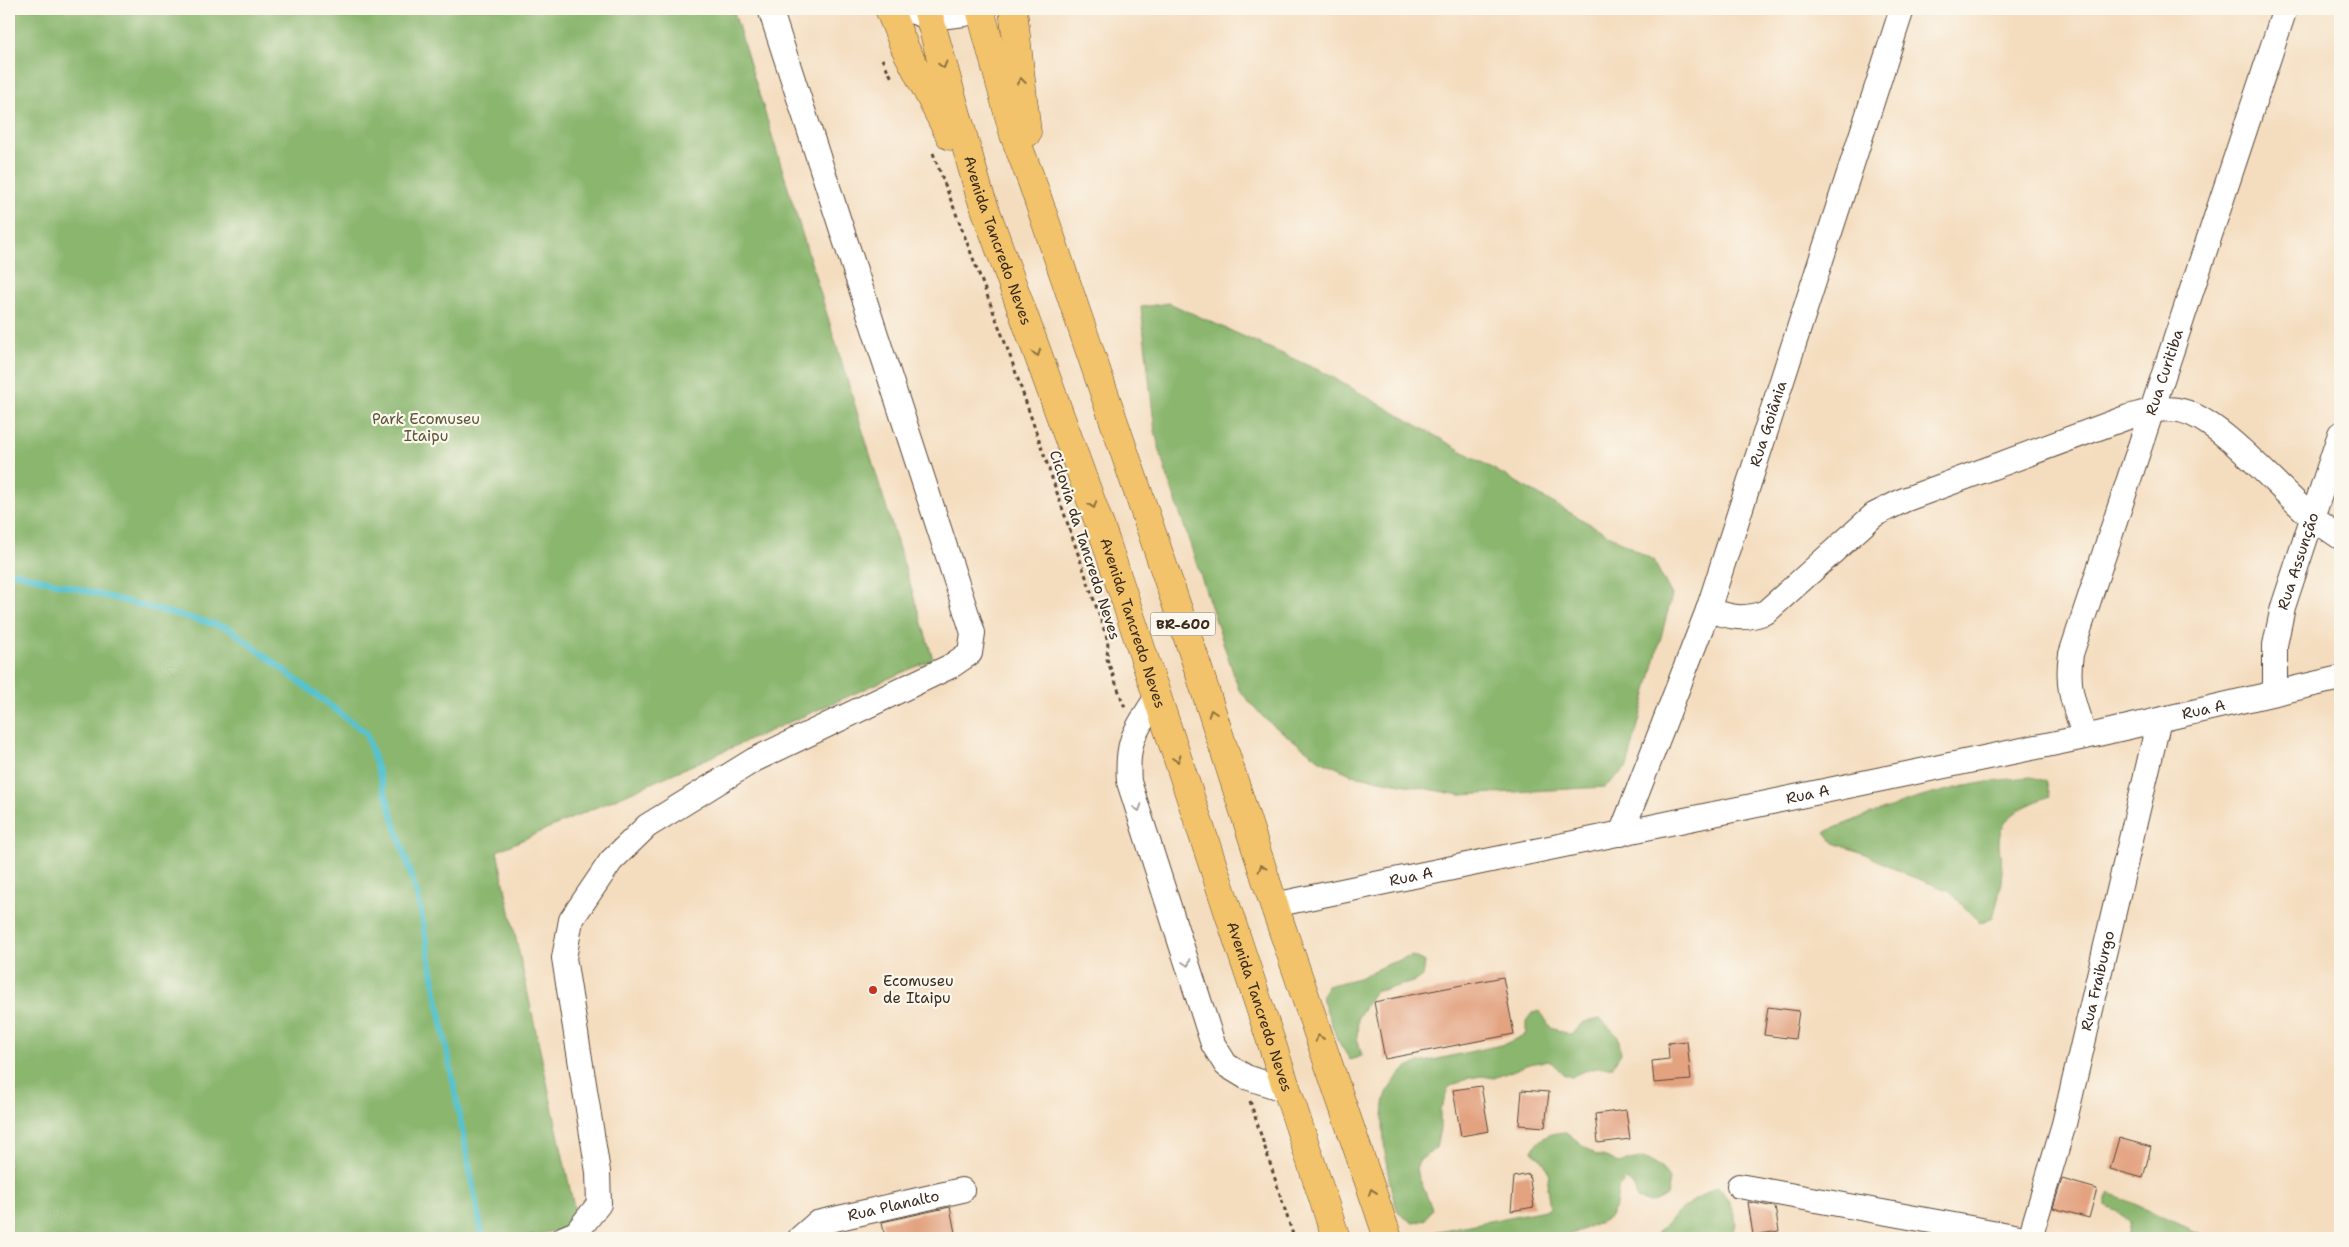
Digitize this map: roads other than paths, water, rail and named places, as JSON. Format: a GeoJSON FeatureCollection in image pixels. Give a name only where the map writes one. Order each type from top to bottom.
{"type":"FeatureCollection","features":[{"type":"Feature","properties":{"kind":"main road"},"geometry":{"type":"LineString","coordinates":[[889,9],[909,56],[979,192]]}},
{"type":"Feature","properties":{"kind":"main road","name":"BR-600"},"geometry":{"type":"LineString","coordinates":[[980,9],[1014,135],[1032,182],[1191,647],[1274,905],[1388,1238]]}},
{"type":"Feature","properties":{"kind":"main road"},"geometry":{"type":"LineString","coordinates":[[1013,9],[1032,182]]}},
{"type":"Feature","properties":{"kind":"main road","name":"Avenida Tancredo Neves"},"geometry":{"type":"LineString","coordinates":[[921,12],[979,192],[1106,542],[1336,1238]]}},
{"type":"Feature","properties":{"kind":"street"},"geometry":{"type":"LineString","coordinates":[[564,1238],[576,1233],[599,1204],[598,1172],[564,958],[571,920],[610,861],[647,826],[754,760],[951,666],[970,652],[973,633],[770,9]]}},
{"type":"Feature","properties":{"kind":"street"},"geometry":{"type":"LineString","coordinates":[[921,12],[965,14],[972,9]]}},
{"type":"Feature","properties":{"kind":"street","name":"Rua Goiânia"},"geometry":{"type":"LineString","coordinates":[[1620,834],[1708,610],[1902,9]]}},
{"type":"Feature","properties":{"kind":"street","name":"Rua Curitiba"},"geometry":{"type":"LineString","coordinates":[[2085,737],[2069,683],[2071,654],[2285,9]]}},
{"type":"Feature","properties":{"kind":"street"},"geometry":{"type":"LineString","coordinates":[[1708,610],[1730,617],[1750,618],[1766,612],[1874,515],[1904,500],[2128,417],[2152,411],[2177,410],[2197,416],[2216,428],[2312,518],[2340,537]]}},
{"type":"Feature","properties":{"kind":"street","name":"Rua Assunção"},"geometry":{"type":"LineString","coordinates":[[2275,693],[2276,645],[2283,607],[2340,434]]}},
{"type":"Feature","properties":{"kind":"street","name":"Rua A"},"geometry":{"type":"LineString","coordinates":[[1274,905],[2085,737],[2340,678]]}},
{"type":"Feature","properties":{"kind":"street"},"geometry":{"type":"LineString","coordinates":[[1156,698],[1133,735],[1127,758],[1129,782],[1213,1044],[1226,1065],[1246,1077],[1286,1090]]}},
{"type":"Feature","properties":{"kind":"street","name":"Rua Fraiburgo"},"geometry":{"type":"LineString","coordinates":[[2030,1238],[2064,1124],[2160,720]]}},
{"type":"Feature","properties":{"kind":"street"},"geometry":{"type":"LineString","coordinates":[[1739,1186],[2024,1238]]}},
{"type":"Feature","properties":{"kind":"street","name":"Rua Planalto"},"geometry":{"type":"LineString","coordinates":[[800,1238],[817,1223],[962,1190]]}},
{"type":"Feature","properties":{"kind":"waterway"},"geometry":{"type":"LineString","coordinates":[[9,571],[229,628],[366,733],[418,897],[482,1234]]}},
{"type":"Feature","properties":{"kind":"place","name":"Ecomuseu de Itaipu"},"geometry":{"type":"Point","coordinates":[873,990]}},
{"type":"Feature","properties":{"kind":"park label","name":"Park Ecomuseu Itaipu"},"geometry":{"type":"Point","coordinates":[426,428]}}]}
